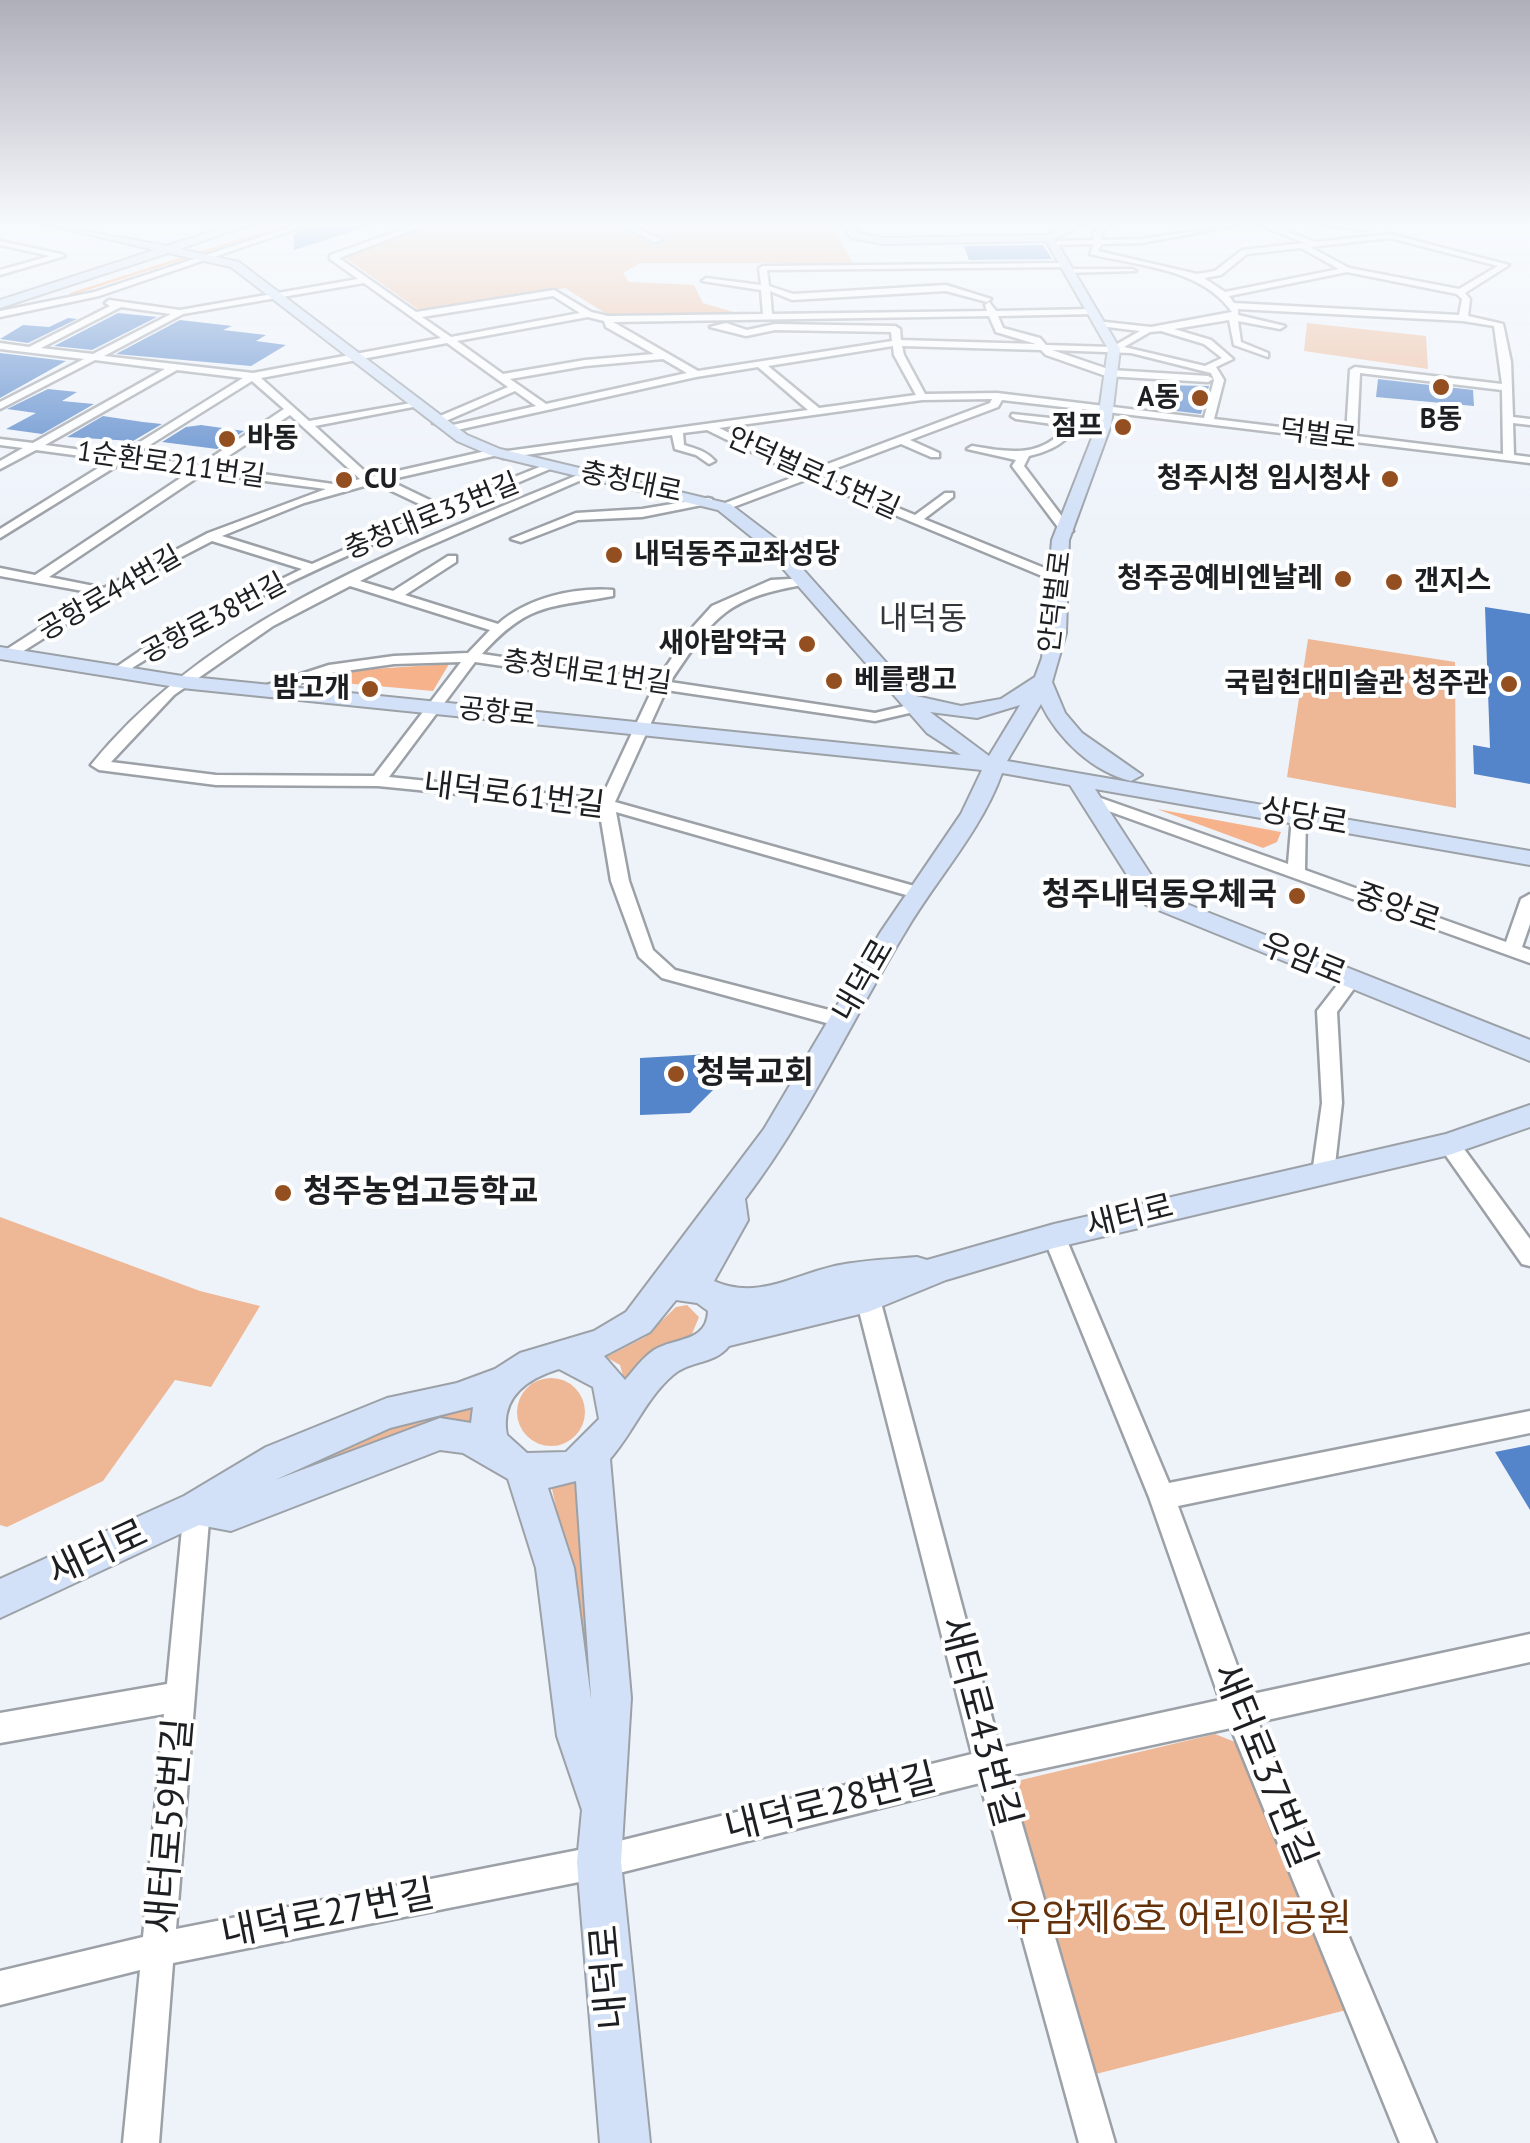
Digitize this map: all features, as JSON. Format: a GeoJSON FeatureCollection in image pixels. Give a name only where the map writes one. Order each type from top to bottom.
{"type":"FeatureCollection","features":[{"type":"Feature","properties":{"kind":"street"},"geometry":{"type":"LineString","coordinates":[[30,350],[83,323]]}},
{"type":"Feature","properties":{"kind":"street"},"geometry":{"type":"LineString","coordinates":[[0,406],[159,323]]}},
{"type":"Feature","properties":{"kind":"street","name":"충청대로"},"geometry":{"type":"LineString","coordinates":[[313,323],[412,404],[442,425],[499,454],[716,504],[770,543],[909,704],[944,737],[995,764]]}},
{"type":"Feature","properties":{"kind":"street"},"geometry":{"type":"LineString","coordinates":[[426,323],[546,410]]}},
{"type":"Feature","properties":{"kind":"street"},"geometry":{"type":"LineString","coordinates":[[0,534],[253,376],[351,354],[538,323]]}},
{"type":"Feature","properties":{"kind":"street"},"geometry":{"type":"LineString","coordinates":[[608,323],[696,374]]}},
{"type":"Feature","properties":{"kind":"street"},"geometry":{"type":"LineString","coordinates":[[710,323],[746,333],[775,327],[895,329]]}},
{"type":"Feature","properties":{"kind":"street"},"geometry":{"type":"LineString","coordinates":[[894,323],[902,361],[922,397]]}},
{"type":"Feature","properties":{"kind":"street"},"geometry":{"type":"LineString","coordinates":[[996,323],[999,330],[1036,340],[1039,347],[1106,371],[1217,375]]}},
{"type":"Feature","properties":{"kind":"street"},"geometry":{"type":"LineString","coordinates":[[1099,323],[1114,349]]}},
{"type":"Feature","properties":{"kind":"street"},"geometry":{"type":"LineString","coordinates":[[1128,323],[1204,340],[1228,359],[1210,366],[1217,375],[1208,422]]}},
{"type":"Feature","properties":{"kind":"street"},"geometry":{"type":"LineString","coordinates":[[1114,349],[1154,328],[1178,323]]}},
{"type":"Feature","properties":{"kind":"street"},"geometry":{"type":"LineString","coordinates":[[1233,323],[1236,343],[1265,355]]}},
{"type":"Feature","properties":{"kind":"street"},"geometry":{"type":"LineString","coordinates":[[1270,323],[1280,326]]}},
{"type":"Feature","properties":{"kind":"street"},"geometry":{"type":"LineString","coordinates":[[1492,323],[1498,324],[1512,363],[1504,387],[1508,458]]}},
{"type":"Feature","properties":{"kind":"street"},"geometry":{"type":"LineString","coordinates":[[791,330],[794,358]]}},
{"type":"Feature","properties":{"kind":"street"},"geometry":{"type":"LineString","coordinates":[[442,425],[546,410],[696,374],[794,358],[822,348],[895,342],[1114,349],[1217,375]]}},
{"type":"Feature","properties":{"kind":"street"},"geometry":{"type":"LineString","coordinates":[[0,346],[253,376],[374,481],[472,524]]}},
{"type":"Feature","properties":{"kind":"street","name":"안덕벌로"},"geometry":{"type":"LineString","coordinates":[[995,764],[1054,654],[1058,550],[1101,432],[1106,410],[1106,371],[1114,349]]}},
{"type":"Feature","properties":{"kind":"street"},"geometry":{"type":"LineString","coordinates":[[503,378],[585,363],[666,356]]}},
{"type":"Feature","properties":{"kind":"street"},"geometry":{"type":"LineString","coordinates":[[758,363],[817,412]]}},
{"type":"Feature","properties":{"kind":"street"},"geometry":{"type":"LineString","coordinates":[[0,466],[178,366]]}},
{"type":"Feature","properties":{"kind":"street"},"geometry":{"type":"LineString","coordinates":[[1351,438],[1355,370],[1504,387]]}},
{"type":"Feature","properties":{"kind":"street"},"geometry":{"type":"LineString","coordinates":[[442,425],[516,387]]}},
{"type":"Feature","properties":{"kind":"street"},"geometry":{"type":"LineString","coordinates":[[517,538],[576,517],[716,504],[906,442],[994,405],[1000,400],[996,396]]}},
{"type":"Feature","properties":{"kind":"street","name":"덕벌로"},"geometry":{"type":"LineString","coordinates":[[343,487],[499,454],[922,397],[996,396],[1530,460]]}},
{"type":"Feature","properties":{"kind":"street"},"geometry":{"type":"LineString","coordinates":[[305,425],[412,404]]}},
{"type":"Feature","properties":{"kind":"street"},"geometry":{"type":"LineString","coordinates":[[972,449],[1023,458],[1045,450],[1073,426],[1078,407]]}},
{"type":"Feature","properties":{"kind":"street"},"geometry":{"type":"LineString","coordinates":[[38,578],[206,470],[290,410]]}},
{"type":"Feature","properties":{"kind":"street"},"geometry":{"type":"LineString","coordinates":[[1016,416],[1101,432]]}},
{"type":"Feature","properties":{"kind":"street"},"geometry":{"type":"LineString","coordinates":[[1506,419],[1530,422]]}},
{"type":"Feature","properties":{"kind":"street","name":"안덕벌로15번길"},"geometry":{"type":"LineString","coordinates":[[710,428],[810,476],[884,501],[917,520],[1058,579]]}},
{"type":"Feature","properties":{"kind":"street"},"geometry":{"type":"LineString","coordinates":[[677,432],[679,447],[700,453],[710,462]]}},
{"type":"Feature","properties":{"kind":"street","name":"1순환로211번길"},"geometry":{"type":"LineString","coordinates":[[0,442],[343,487]]}},
{"type":"Feature","properties":{"kind":"street"},"geometry":{"type":"LineString","coordinates":[[906,442],[936,455]]}},
{"type":"Feature","properties":{"kind":"street"},"geometry":{"type":"LineString","coordinates":[[1023,458],[1018,466],[1067,531]]}},
{"type":"Feature","properties":{"kind":"street","name":"충청대로33번길"},"geometry":{"type":"LineString","coordinates":[[313,568],[551,466]]}},
{"type":"Feature","properties":{"kind":"street"},"geometry":{"type":"LineString","coordinates":[[182,682],[268,623],[398,556],[589,474]]}},
{"type":"Feature","properties":{"kind":"street","name":"공항로44번길"},"geometry":{"type":"LineString","coordinates":[[4,654],[107,592],[213,536],[343,487]]}},
{"type":"Feature","properties":{"kind":"street","name":"안덕벌로15번길"},"geometry":{"type":"LineString","coordinates":[[917,520],[949,494]]}},
{"type":"Feature","properties":{"kind":"street"},"geometry":{"type":"LineString","coordinates":[[213,536],[313,568]]}},
{"type":"Feature","properties":{"kind":"street"},"geometry":{"type":"LineString","coordinates":[[398,556],[438,567]]}},
{"type":"Feature","properties":{"kind":"street"},"geometry":{"type":"LineString","coordinates":[[394,596],[452,558]]}},
{"type":"Feature","properties":{"kind":"street","name":"공항로38번길"},"geometry":{"type":"LineString","coordinates":[[116,672],[155,647],[313,568]]}},
{"type":"Feature","properties":{"kind":"street"},"geometry":{"type":"LineString","coordinates":[[0,572],[107,592]]}},
{"type":"Feature","properties":{"kind":"street"},"geometry":{"type":"LineString","coordinates":[[804,581],[776,583],[717,609],[662,684],[606,804],[620,881],[645,953],[669,974],[841,1020]]}},
{"type":"Feature","properties":{"kind":"street"},"geometry":{"type":"LineString","coordinates":[[350,582],[498,628]]}},
{"type":"Feature","properties":{"kind":"street"},"geometry":{"type":"LineString","coordinates":[[378,781],[471,657],[498,628],[532,606],[608,593]]}},
{"type":"Feature","properties":{"kind":"street","name":"공항로"},"geometry":{"type":"LineString","coordinates":[[4,654],[182,682],[995,764]]}},
{"type":"Feature","properties":{"kind":"street","name":"충청대로1번길"},"geometry":{"type":"LineString","coordinates":[[263,690],[329,669],[394,660],[471,657],[875,717],[909,704]]}},
{"type":"Feature","properties":{"kind":"street"},"geometry":{"type":"LineString","coordinates":[[865,750],[892,739],[909,704],[953,712],[986,712],[1007,707],[1042,681],[1064,729],[1087,750],[1131,775]]}},
{"type":"Feature","properties":{"kind":"street","name":"내덕로61번길"},"geometry":{"type":"LineString","coordinates":[[182,682],[99,765],[216,780],[378,781],[606,804],[919,892]]}},
{"type":"Feature","properties":{"kind":"street"},"geometry":{"type":"LineString","coordinates":[[865,750],[953,773],[968,782],[980,801]]}},
{"type":"Feature","properties":{"kind":"street","name":"상당로"},"geometry":{"type":"LineString","coordinates":[[995,764],[1530,858]]}},
{"type":"Feature","properties":{"kind":"street","name":"내덕로"},"geometry":{"type":"LineString","coordinates":[[563,1356],[617,1337],[637,1323],[700,1303],[715,1211],[730,1196],[980,801],[995,764]]}},
{"type":"Feature","properties":{"kind":"street","name":"상당로"},"geometry":{"type":"LineString","coordinates":[[1077,778],[1131,775],[1530,844]]}},
{"type":"Feature","properties":{"kind":"street","name":"우암로"},"geometry":{"type":"LineString","coordinates":[[1077,778],[1155,900],[1530,1051]]}},
{"type":"Feature","properties":{"kind":"street","name":"중앙로"},"geometry":{"type":"LineString","coordinates":[[1095,801],[1530,957]]}},
{"type":"Feature","properties":{"kind":"street"},"geometry":{"type":"LineString","coordinates":[[1296,874],[1300,817]]}},
{"type":"Feature","properties":{"kind":"street"},"geometry":{"type":"LineString","coordinates":[[1512,950],[1530,899]]}},
{"type":"Feature","properties":{"kind":"street"},"geometry":{"type":"LineString","coordinates":[[1324,1174],[1332,1103],[1328,1011],[1352,979]]}},
{"type":"Feature","properties":{"kind":"street","name":"새터로"},"geometry":{"type":"LineString","coordinates":[[939,1269],[1054,1236],[1449,1144],[1530,1116]]}},
{"type":"Feature","properties":{"kind":"street"},"geometry":{"type":"LineString","coordinates":[[1449,1144],[1530,1257]]}},
{"type":"Feature","properties":{"kind":"street","name":"새터로37번길"},"geometry":{"type":"LineString","coordinates":[[1054,1236],[1162,1497],[1240,1714],[1418,2143]]}},
{"type":"Feature","properties":{"kind":"street"},"geometry":{"type":"LineString","coordinates":[[700,1303],[778,1300],[841,1278],[939,1269]]}},
{"type":"Feature","properties":{"kind":"street"},"geometry":{"type":"LineString","coordinates":[[700,1303],[868,1300],[939,1269]]}},
{"type":"Feature","properties":{"kind":"street","name":"새터로43번길"},"geometry":{"type":"LineString","coordinates":[[868,1300],[990,1765],[1097,2143]]}},
{"type":"Feature","properties":{"kind":"street"},"geometry":{"type":"LineString","coordinates":[[197,1508],[232,1514],[440,1434],[466,1437],[509,1459],[552,1472],[592,1456],[666,1360],[708,1347],[700,1303]]}},
{"type":"Feature","properties":{"kind":"street"},"geometry":{"type":"LineString","coordinates":[[600,1810],[577,1736],[560,1580],[542,1509],[489,1434],[488,1416],[505,1380],[532,1362],[563,1356],[600,1370],[612,1384],[618,1403],[616,1420]]}},
{"type":"Feature","properties":{"kind":"street","name":"새터로"},"geometry":{"type":"LineString","coordinates":[[0,1599],[197,1508],[278,1460],[387,1413],[457,1398],[505,1380]]}},
{"type":"Feature","properties":{"kind":"street"},"geometry":{"type":"LineString","coordinates":[[1162,1497],[1530,1422]]}},
{"type":"Feature","properties":{"kind":"street"},"geometry":{"type":"LineString","coordinates":[[592,1456],[611,1698],[600,1810]]}},
{"type":"Feature","properties":{"kind":"street","name":"새터로59번길"},"geometry":{"type":"LineString","coordinates":[[141,2143],[197,1508]]}},
{"type":"Feature","properties":{"kind":"street","name":"내덕로28번길"},"geometry":{"type":"LineString","coordinates":[[599,1862],[990,1765],[1527,1654]]}},
{"type":"Feature","properties":{"kind":"street"},"geometry":{"type":"LineString","coordinates":[[0,1728],[182,1696]]}},
{"type":"Feature","properties":{"kind":"street","name":"내덕로"},"geometry":{"type":"LineString","coordinates":[[600,1810],[599,1862],[625,2143]]}},
{"type":"Feature","properties":{"kind":"street","name":"내덕로27번길"},"geometry":{"type":"LineString","coordinates":[[0,1988],[160,1949],[599,1862]]}},
{"type":"Feature","properties":{"kind":"green space"},"geometry":{"type":"Polygon","coordinates":[[[1307,323],[1426,336],[1428,369],[1304,351],[1307,323]]]}},
{"type":"Feature","properties":{"kind":"green space"},"geometry":{"type":"Polygon","coordinates":[[[1308,639],[1455,662],[1456,808],[1287,777],[1308,639]]]}},
{"type":"Feature","properties":{"kind":"green space"},"geometry":{"type":"Polygon","coordinates":[[[0,1217],[200,1291],[260,1306],[211,1387],[175,1380],[103,1481],[7,1527],[0,1525],[0,1217]]]}},
{"type":"Feature","properties":{"kind":"green space"},"geometry":{"type":"Polygon","coordinates":[[[687,1305],[699,1317],[692,1334],[663,1348],[625,1383],[620,1365],[606,1357],[645,1337],[676,1307],[687,1305]]]}},
{"type":"Feature","properties":{"kind":"green space"},"geometry":{"type":"Polygon","coordinates":[[[551,1378],[575,1388],[585,1412],[575,1436],[551,1446],[527,1436],[517,1412],[527,1388],[551,1378]]]}},
{"type":"Feature","properties":{"kind":"green space"},"geometry":{"type":"Polygon","coordinates":[[[481,1401],[475,1427],[461,1420],[442,1421],[268,1487],[318,1457],[370,1434],[481,1401]]]}},
{"type":"Feature","properties":{"kind":"green space"},"geometry":{"type":"Polygon","coordinates":[[[576,1481],[584,1522],[588,1652],[552,1489],[576,1481]]]}},
{"type":"Feature","properties":{"kind":"green space","name":"우암제6호 어린이공원"},"geometry":{"type":"Polygon","coordinates":[[[1215,1734],[1245,1746],[1354,2008],[1092,2075],[1014,1811],[1021,1780],[1215,1734]]]}},
{"type":"Feature","properties":{"kind":"shaded area"},"geometry":{"type":"Polygon","coordinates":[[[449,664],[433,691],[321,681],[341,671],[449,664]]]}},
{"type":"Feature","properties":{"kind":"shaded area"},"geometry":{"type":"Polygon","coordinates":[[[1157,809],[1281,832],[1277,842],[1263,848],[1157,809]]]}},
{"type":"Feature","properties":{"kind":"building"},"geometry":{"type":"Polygon","coordinates":[[[69,323],[28,343],[0,339],[23,325],[49,327],[69,323]]]}},
{"type":"Feature","properties":{"kind":"building"},"geometry":{"type":"Polygon","coordinates":[[[99,323],[145,323],[92,350],[54,346],[99,323]]]}},
{"type":"Feature","properties":{"kind":"building"},"geometry":{"type":"Polygon","coordinates":[[[174,323],[232,326],[223,330],[266,335],[256,341],[286,345],[251,366],[116,354],[174,323]]]}},
{"type":"Feature","properties":{"kind":"building"},"geometry":{"type":"Polygon","coordinates":[[[0,353],[66,361],[0,398],[0,353]]]}},
{"type":"Feature","properties":{"kind":"building"},"geometry":{"type":"Polygon","coordinates":[[[1378,379],[1473,390],[1474,406],[1376,397],[1378,379]]]}},
{"type":"Feature","properties":{"kind":"building"},"geometry":{"type":"Polygon","coordinates":[[[1160,385],[1209,386],[1201,414],[1152,408],[1160,385]]]}},
{"type":"Feature","properties":{"kind":"building"},"geometry":{"type":"Polygon","coordinates":[[[48,389],[77,392],[62,401],[94,404],[42,434],[6,429],[36,413],[7,409],[48,389]]]}},
{"type":"Feature","properties":{"kind":"building"},"geometry":{"type":"Polygon","coordinates":[[[103,416],[162,424],[133,441],[67,437],[103,416]]]}},
{"type":"Feature","properties":{"kind":"building"},"geometry":{"type":"Polygon","coordinates":[[[201,425],[244,431],[217,449],[162,442],[186,427],[201,425]]]}},
{"type":"Feature","properties":{"kind":"building","name":"국립현대미술관 청주관"},"geometry":{"type":"Polygon","coordinates":[[[1485,607],[1530,614],[1530,784],[1474,774],[1473,745],[1490,748],[1485,607]]]}},
{"type":"Feature","properties":{"kind":"building","name":"청북교회"},"geometry":{"type":"Polygon","coordinates":[[[711,1054],[713,1090],[690,1113],[640,1115],[640,1058],[711,1054]]]}},
{"type":"Feature","properties":{"kind":"building"},"geometry":{"type":"Polygon","coordinates":[[[1530,1445],[1530,1510],[1495,1452],[1530,1445]]]}},
{"type":"Feature","properties":{"kind":"place","name":"B동"},"geometry":{"type":"Point","coordinates":[1441,387]}},
{"type":"Feature","properties":{"kind":"place","name":"A동"},"geometry":{"type":"Point","coordinates":[1200,398]}},
{"type":"Feature","properties":{"kind":"place","name":"점프"},"geometry":{"type":"Point","coordinates":[1123,427]}},
{"type":"Feature","properties":{"kind":"place","name":"바동"},"geometry":{"type":"Point","coordinates":[227,439]}},
{"type":"Feature","properties":{"kind":"place","name":"청주시청 임시청사"},"geometry":{"type":"Point","coordinates":[1390,479]}},
{"type":"Feature","properties":{"kind":"place","name":"CU"},"geometry":{"type":"Point","coordinates":[344,480]}},
{"type":"Feature","properties":{"kind":"place","name":"내덕동주교좌성당"},"geometry":{"type":"Point","coordinates":[614,555]}},
{"type":"Feature","properties":{"kind":"place","name":"청주공예비엔날레"},"geometry":{"type":"Point","coordinates":[1343,579]}},
{"type":"Feature","properties":{"kind":"place","name":"갠지스"},"geometry":{"type":"Point","coordinates":[1394,582]}},
{"type":"Feature","properties":{"kind":"place","name":"새아람약국"},"geometry":{"type":"Point","coordinates":[807,644]}},
{"type":"Feature","properties":{"kind":"place","name":"베를랭고"},"geometry":{"type":"Point","coordinates":[834,681]}},
{"type":"Feature","properties":{"kind":"place","name":"국립현대미술관 청주관"},"geometry":{"type":"Point","coordinates":[1509,684]}},
{"type":"Feature","properties":{"kind":"place","name":"밤고개"},"geometry":{"type":"Point","coordinates":[370,689]}},
{"type":"Feature","properties":{"kind":"place","name":"청주내덕동우체국"},"geometry":{"type":"Point","coordinates":[1297,896]}},
{"type":"Feature","properties":{"kind":"place","name":"청북교회"},"geometry":{"type":"Point","coordinates":[676,1074]}},
{"type":"Feature","properties":{"kind":"place","name":"청주농업고등학교"},"geometry":{"type":"Point","coordinates":[283,1193]}},
{"type":"Feature","properties":{"kind":"district","name":"내덕동"},"geometry":{"type":"Point","coordinates":[923,620]}}]}
